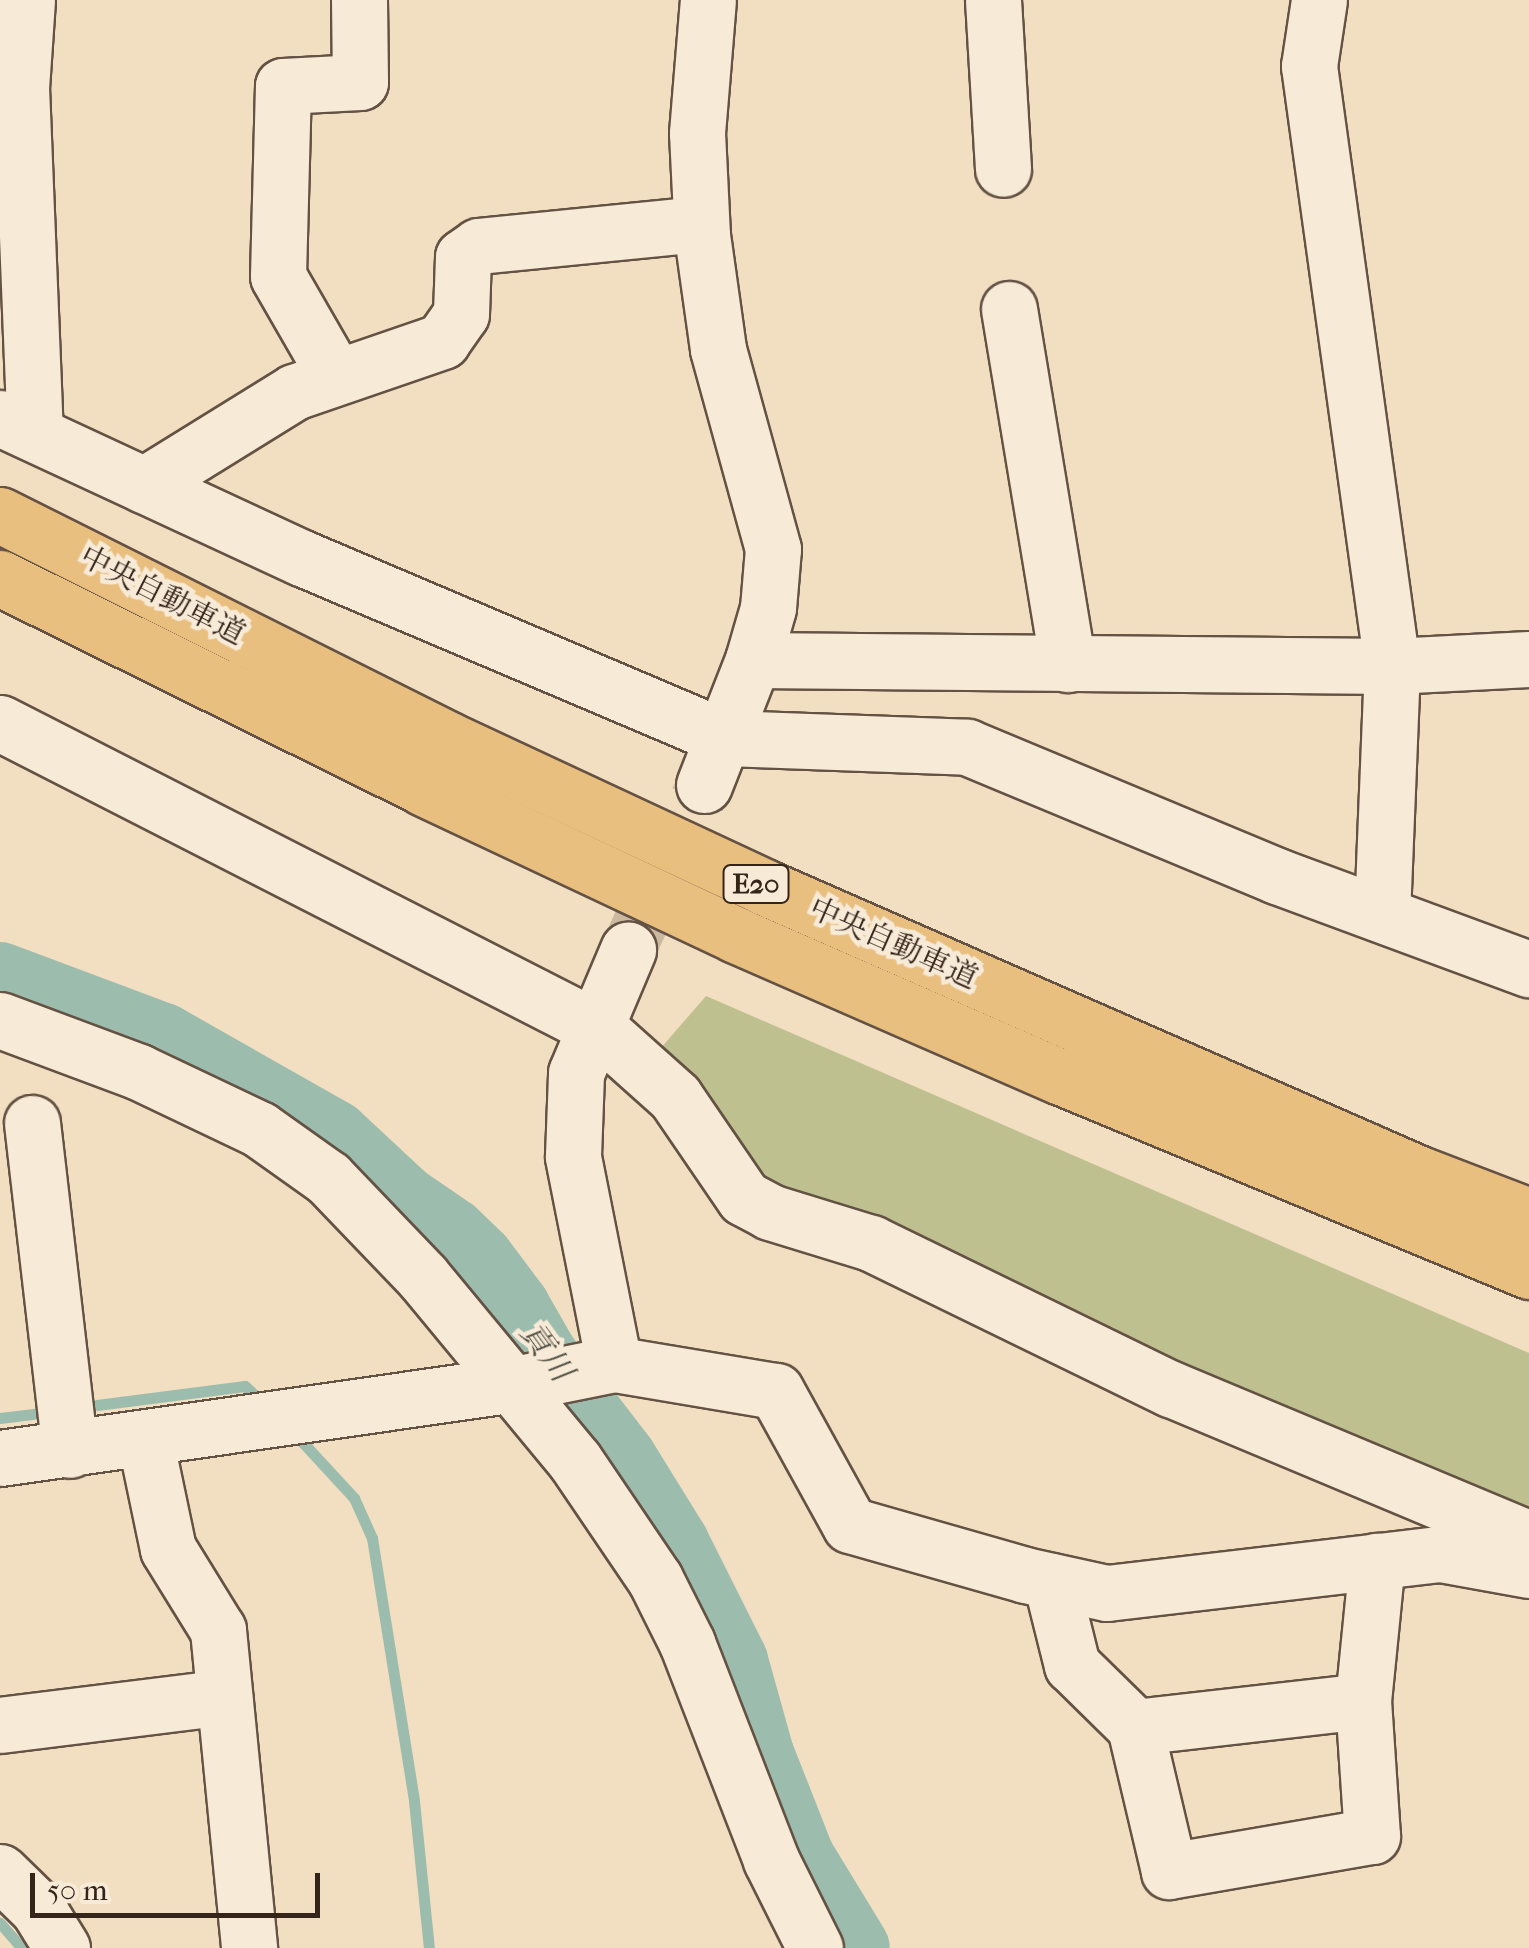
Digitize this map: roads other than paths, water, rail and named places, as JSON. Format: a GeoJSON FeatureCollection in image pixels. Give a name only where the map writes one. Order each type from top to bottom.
{"type":"FeatureCollection","features":[{"type":"Feature","properties":{"kind":"highway","name":"中央自動車道"},"geometry":{"type":"LineString","coordinates":[[0,514],[449,740],[764,887],[1417,1174],[1529,1216]]}},
{"type":"Feature","properties":{"kind":"highway","name":"中央自動車道"},"geometry":{"type":"LineString","coordinates":[[0,578],[424,788],[736,935],[1094,1091],[1529,1271]]}},
{"type":"Feature","properties":{"kind":"street"},"geometry":{"type":"LineString","coordinates":[[27,0],[21,86],[17,426],[320,565],[715,762],[967,747],[1277,876],[1529,968]]}},
{"type":"Feature","properties":{"kind":"street"},"geometry":{"type":"LineString","coordinates":[[336,376],[278,276],[283,86],[360,82],[358,0]]}},
{"type":"Feature","properties":{"kind":"street"},"geometry":{"type":"LineString","coordinates":[[708,0],[697,133],[701,224],[718,348],[773,550],[768,608],[715,762]]}},
{"type":"Feature","properties":{"kind":"street"},"geometry":{"type":"LineString","coordinates":[[994,0],[1002,169]]}},
{"type":"Feature","properties":{"kind":"street"},"geometry":{"type":"LineString","coordinates":[[1319,0],[1309,66],[1392,666],[1382,914]]}},
{"type":"Feature","properties":{"kind":"street"},"geometry":{"type":"LineString","coordinates":[[144,485],[294,392],[442,341],[461,314],[464,257],[479,246],[701,224]]}},
{"type":"Feature","properties":{"kind":"street"},"geometry":{"type":"LineString","coordinates":[[1010,309],[1068,664]]}},
{"type":"Feature","properties":{"kind":"street"},"geometry":{"type":"LineString","coordinates":[[753,660],[1392,666],[1529,659]]}},
{"type":"Feature","properties":{"kind":"street"},"geometry":{"type":"LineString","coordinates":[[0,723],[592,1026],[675,1097],[744,1198],[770,1212],[871,1243],[1171,1389],[1529,1539]]}},
{"type":"Feature","properties":{"kind":"street"},"geometry":{"type":"LineString","coordinates":[[614,1364],[574,1156],[576,1073],[592,1026],[628,950]]}},
{"type":"Feature","properties":{"kind":"street"},"geometry":{"type":"LineString","coordinates":[[0,1020],[139,1072],[273,1138],[328,1178],[422,1276],[575,1461],[655,1578],[686,1643],[785,1892],[815,1948]]}},
{"type":"Feature","properties":{"kind":"street"},"geometry":{"type":"LineString","coordinates":[[32,1123],[70,1450]]}},
{"type":"Feature","properties":{"kind":"street"},"geometry":{"type":"LineString","coordinates":[[0,1458],[513,1384],[614,1364],[776,1391],[850,1525],[1051,1581],[1107,1593],[1440,1554],[1529,1570]]}},
{"type":"Feature","properties":{"kind":"street"},"geometry":{"type":"LineString","coordinates":[[145,1438],[168,1549],[218,1630],[249,1948]]}},
{"type":"Feature","properties":{"kind":"street"},"geometry":{"type":"LineString","coordinates":[[1051,1581],[1072,1666],[1134,1727],[1170,1871],[1372,1836],[1362,1701],[1377,1561]]}},
{"type":"Feature","properties":{"kind":"street"},"geometry":{"type":"LineString","coordinates":[[0,1724],[224,1697]]}},
{"type":"Feature","properties":{"kind":"street"},"geometry":{"type":"LineString","coordinates":[[1134,1727],[1362,1701]]}},
{"type":"Feature","properties":{"kind":"street"},"geometry":{"type":"LineString","coordinates":[[0,1872],[38,1909],[62,1948]]}},
{"type":"Feature","properties":{"kind":"waterway","name":"貢川"},"geometry":{"type":"LineString","coordinates":[[0,977],[163,1038],[334,1135],[404,1200],[452,1233],[479,1259],[515,1307],[543,1356],[622,1459],[674,1543],[733,1661],[759,1754],[800,1858],[855,1948]]}},
{"type":"Feature","properties":{"kind":"waterway"},"geometry":{"type":"LineString","coordinates":[[97,1405],[245,1386],[263,1403]]}},
{"type":"Feature","properties":{"kind":"waterway"},"geometry":{"type":"LineString","coordinates":[[0,1418],[34,1414]]}},
{"type":"Feature","properties":{"kind":"waterway"},"geometry":{"type":"LineString","coordinates":[[295,1434],[354,1498],[372,1538],[414,1801],[429,1948]]}},
{"type":"Feature","properties":{"kind":"waterway"},"geometry":{"type":"LineString","coordinates":[[0,1923],[22,1948]]}},
{"type":"Feature","properties":{"kind":"tunnel"},"geometry":{"type":"LineString","coordinates":[[628,950],[704,785]]}}]}
